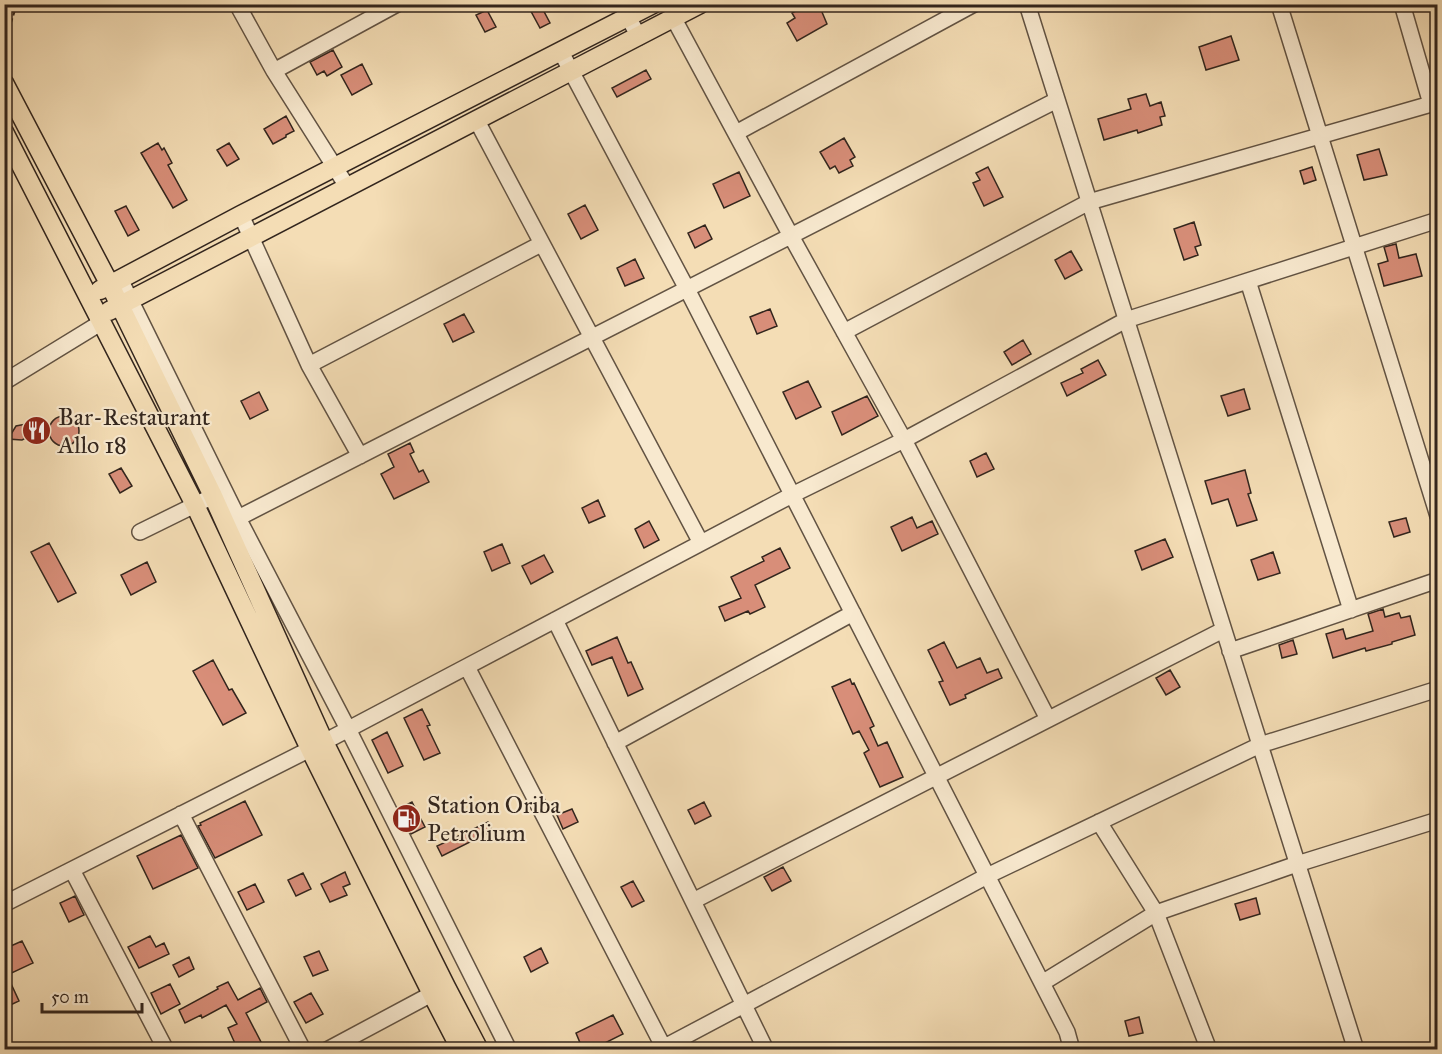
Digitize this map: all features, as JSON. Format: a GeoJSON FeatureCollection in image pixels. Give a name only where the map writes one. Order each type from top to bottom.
{"type":"FeatureCollection","features":[{"type":"Feature","properties":{"kind":"main road"},"geometry":{"type":"LineString","coordinates":[[89,296],[241,215],[561,52],[624,11],[653,4]]}},
{"type":"Feature","properties":{"kind":"main road"},"geometry":{"type":"LineString","coordinates":[[101,319],[125,303],[700,4]]}},
{"type":"Feature","properties":{"kind":"main road"},"geometry":{"type":"LineString","coordinates":[[4,83],[125,303],[213,496],[317,745]]}},
{"type":"Feature","properties":{"kind":"main road"},"geometry":{"type":"LineString","coordinates":[[4,132],[317,745],[439,990],[461,1050]]}},
{"type":"Feature","properties":{"kind":"main road"},"geometry":{"type":"LineString","coordinates":[[439,990],[479,1050]]}},
{"type":"Feature","properties":{"kind":"street"},"geometry":{"type":"LineString","coordinates":[[237,4],[274,71],[348,188]]}},
{"type":"Feature","properties":{"kind":"street"},"geometry":{"type":"LineString","coordinates":[[736,133],[974,4]]}},
{"type":"Feature","properties":{"kind":"street"},"geometry":{"type":"LineString","coordinates":[[1027,4],[1356,1050]]}},
{"type":"Feature","properties":{"kind":"street"},"geometry":{"type":"LineString","coordinates":[[1279,4],[1437,516]]}},
{"type":"Feature","properties":{"kind":"street"},"geometry":{"type":"LineString","coordinates":[[844,332],[1089,202],[1434,103],[1402,4]]}},
{"type":"Feature","properties":{"kind":"street"},"geometry":{"type":"LineString","coordinates":[[274,71],[392,6]]}},
{"type":"Feature","properties":{"kind":"street"},"geometry":{"type":"LineString","coordinates":[[624,11],[639,37]]}},
{"type":"Feature","properties":{"kind":"street"},"geometry":{"type":"LineString","coordinates":[[674,19],[904,440],[1048,719]]}},
{"type":"Feature","properties":{"kind":"street"},"geometry":{"type":"LineString","coordinates":[[561,52],[687,289],[1067,1032],[1072,1050]]}},
{"type":"Feature","properties":{"kind":"street"},"geometry":{"type":"LineString","coordinates":[[238,518],[1057,100]]}},
{"type":"Feature","properties":{"kind":"street"},"geometry":{"type":"LineString","coordinates":[[477,121],[701,543]]}},
{"type":"Feature","properties":{"kind":"street"},"geometry":{"type":"LineString","coordinates":[[241,215],[309,365],[360,456]]}},
{"type":"Feature","properties":{"kind":"street"},"geometry":{"type":"LineString","coordinates":[[4,904],[348,729],[792,495],[904,440],[1126,320],[1437,220]]}},
{"type":"Feature","properties":{"kind":"street"},"geometry":{"type":"LineString","coordinates":[[309,365],[541,244]]}},
{"type":"Feature","properties":{"kind":"street"},"geometry":{"type":"LineString","coordinates":[[1248,281],[1351,610]]}},
{"type":"Feature","properties":{"kind":"street"},"geometry":{"type":"LineString","coordinates":[[125,303],[348,729],[509,1050]]}},
{"type":"Feature","properties":{"kind":"street"},"geometry":{"type":"LineString","coordinates":[[4,382],[101,319]]}},
{"type":"Feature","properties":{"kind":"street"},"geometry":{"type":"LineString","coordinates":[[140,532],[213,496]]}},
{"type":"Feature","properties":{"kind":"street"},"geometry":{"type":"LineString","coordinates":[[1230,651],[1437,580]]}},
{"type":"Feature","properties":{"kind":"street"},"geometry":{"type":"LineString","coordinates":[[615,743],[853,614]]}},
{"type":"Feature","properties":{"kind":"street"},"geometry":{"type":"LineString","coordinates":[[555,620],[766,1050]]}},
{"type":"Feature","properties":{"kind":"street"},"geometry":{"type":"LineString","coordinates":[[693,901],[1223,630]]}},
{"type":"Feature","properties":{"kind":"street"},"geometry":{"type":"LineString","coordinates":[[467,667],[662,1049],[987,876],[1260,745],[1437,689]]}},
{"type":"Feature","properties":{"kind":"street"},"geometry":{"type":"LineString","coordinates":[[181,814],[303,1050]]}},
{"type":"Feature","properties":{"kind":"street"},"geometry":{"type":"LineString","coordinates":[[1042,983],[1156,913],[1297,864],[1437,820]]}},
{"type":"Feature","properties":{"kind":"street"},"geometry":{"type":"LineString","coordinates":[[1099,822],[1156,913],[1209,1050]]}},
{"type":"Feature","properties":{"kind":"street"},"geometry":{"type":"LineString","coordinates":[[72,870],[166,1050]]}},
{"type":"Feature","properties":{"kind":"street"},"geometry":{"type":"LineString","coordinates":[[327,1050],[439,990]]}},
{"type":"Feature","properties":{"kind":"path"},"geometry":{"type":"LineString","coordinates":[[4,44],[17,4]]}},
{"type":"Feature","properties":{"kind":"building"},"geometry":{"type":"Polygon","coordinates":[[[527,4],[540,4],[550,23],[540,28],[527,4]]]}},
{"type":"Feature","properties":{"kind":"building"},"geometry":{"type":"Polygon","coordinates":[[[807,5],[810,10],[819,5],[827,24],[797,41],[787,23],[795,18],[792,13],[807,5]]]}},
{"type":"Feature","properties":{"kind":"building"},"geometry":{"type":"Polygon","coordinates":[[[487,10],[496,27],[485,32],[476,15],[487,10]]]}},
{"type":"Feature","properties":{"kind":"building"},"geometry":{"type":"Polygon","coordinates":[[[1231,36],[1239,60],[1206,70],[1199,47],[1231,36]]]}},
{"type":"Feature","properties":{"kind":"building"},"geometry":{"type":"Polygon","coordinates":[[[333,50],[342,67],[327,76],[324,71],[317,75],[310,62],[333,50]]]}},
{"type":"Feature","properties":{"kind":"building"},"geometry":{"type":"Polygon","coordinates":[[[362,64],[372,84],[352,95],[341,75],[362,64]]]}},
{"type":"Feature","properties":{"kind":"building"},"geometry":{"type":"Polygon","coordinates":[[[646,70],[651,79],[617,97],[612,88],[646,70]]]}},
{"type":"Feature","properties":{"kind":"building"},"geometry":{"type":"Polygon","coordinates":[[[1146,94],[1150,106],[1161,102],[1165,116],[1160,117],[1162,125],[1104,140],[1098,119],[1131,109],[1128,99],[1146,94]]]}},
{"type":"Feature","properties":{"kind":"building"},"geometry":{"type":"Polygon","coordinates":[[[286,116],[294,131],[273,144],[264,129],[286,116]]]}},
{"type":"Feature","properties":{"kind":"building"},"geometry":{"type":"Polygon","coordinates":[[[844,138],[855,157],[850,160],[853,166],[839,173],[835,166],[830,169],[820,152],[844,138]]]}},
{"type":"Feature","properties":{"kind":"building"},"geometry":{"type":"Polygon","coordinates":[[[158,143],[162,150],[164,148],[172,163],[168,165],[187,200],[173,208],[141,153],[158,143]]]}},
{"type":"Feature","properties":{"kind":"building"},"geometry":{"type":"Polygon","coordinates":[[[229,143],[239,159],[227,166],[217,150],[229,143]]]}},
{"type":"Feature","properties":{"kind":"building"},"geometry":{"type":"Polygon","coordinates":[[[1379,149],[1387,175],[1364,180],[1357,155],[1379,149]]]}},
{"type":"Feature","properties":{"kind":"building"},"geometry":{"type":"Polygon","coordinates":[[[988,167],[1003,197],[984,206],[973,183],[980,180],[976,173],[988,167]]]}},
{"type":"Feature","properties":{"kind":"building"},"geometry":{"type":"Polygon","coordinates":[[[1312,167],[1316,180],[1304,184],[1300,171],[1312,167]]]}},
{"type":"Feature","properties":{"kind":"building"},"geometry":{"type":"Polygon","coordinates":[[[739,172],[750,196],[724,208],[713,184],[739,172]]]}},
{"type":"Feature","properties":{"kind":"building"},"geometry":{"type":"Polygon","coordinates":[[[585,205],[598,230],[581,239],[568,214],[585,205]]]}},
{"type":"Feature","properties":{"kind":"building"},"geometry":{"type":"Polygon","coordinates":[[[126,206],[139,230],[128,236],[115,211],[126,206]]]}},
{"type":"Feature","properties":{"kind":"building"},"geometry":{"type":"Polygon","coordinates":[[[1194,222],[1201,245],[1195,247],[1198,255],[1184,260],[1174,229],[1194,222]]]}},
{"type":"Feature","properties":{"kind":"building"},"geometry":{"type":"Polygon","coordinates":[[[705,225],[712,239],[695,248],[688,233],[705,225]]]}},
{"type":"Feature","properties":{"kind":"building"},"geometry":{"type":"Polygon","coordinates":[[[1396,244],[1399,258],[1416,254],[1422,276],[1384,286],[1378,264],[1388,261],[1384,247],[1396,244]]]}},
{"type":"Feature","properties":{"kind":"building"},"geometry":{"type":"Polygon","coordinates":[[[1071,251],[1082,270],[1065,279],[1055,260],[1071,251]]]}},
{"type":"Feature","properties":{"kind":"building"},"geometry":{"type":"Polygon","coordinates":[[[635,259],[644,278],[625,286],[617,268],[635,259]]]}},
{"type":"Feature","properties":{"kind":"building"},"geometry":{"type":"Polygon","coordinates":[[[770,309],[777,326],[757,334],[750,317],[770,309]]]}},
{"type":"Feature","properties":{"kind":"building"},"geometry":{"type":"Polygon","coordinates":[[[464,314],[474,332],[453,342],[444,324],[464,314]]]}},
{"type":"Feature","properties":{"kind":"building"},"geometry":{"type":"Polygon","coordinates":[[[1023,340],[1031,354],[1012,365],[1004,352],[1023,340]]]}},
{"type":"Feature","properties":{"kind":"building"},"geometry":{"type":"Polygon","coordinates":[[[1098,360],[1106,375],[1067,396],[1061,383],[1083,373],[1081,369],[1098,360]]]}},
{"type":"Feature","properties":{"kind":"building"},"geometry":{"type":"Polygon","coordinates":[[[808,381],[821,407],[796,419],[783,392],[808,381]]]}},
{"type":"Feature","properties":{"kind":"building"},"geometry":{"type":"Polygon","coordinates":[[[1244,389],[1250,409],[1228,416],[1221,396],[1244,389]]]}},
{"type":"Feature","properties":{"kind":"building"},"geometry":{"type":"Polygon","coordinates":[[[259,392],[268,410],[250,419],[241,401],[259,392]]]}},
{"type":"Feature","properties":{"kind":"building"},"geometry":{"type":"Polygon","coordinates":[[[867,396],[878,416],[842,435],[832,412],[867,396]]]}},
{"type":"Feature","properties":{"kind":"building"},"geometry":{"type":"Polygon","coordinates":[[[64,416],[75,420],[79,431],[75,442],[64,446],[53,442],[49,431],[53,420],[64,416]]]}},
{"type":"Feature","properties":{"kind":"building"},"geometry":{"type":"Polygon","coordinates":[[[26,424],[30,432],[28,437],[22,440],[8,439],[16,426],[26,424]]]}},
{"type":"Feature","properties":{"kind":"building"},"geometry":{"type":"Polygon","coordinates":[[[410,443],[414,452],[410,454],[419,472],[423,470],[429,482],[394,499],[381,474],[394,467],[388,454],[410,443]]]}},
{"type":"Feature","properties":{"kind":"building"},"geometry":{"type":"Polygon","coordinates":[[[986,453],[994,469],[977,477],[970,461],[986,453]]]}},
{"type":"Feature","properties":{"kind":"building"},"geometry":{"type":"Polygon","coordinates":[[[121,468],[132,486],[120,493],[109,474],[121,468]]]}},
{"type":"Feature","properties":{"kind":"building"},"geometry":{"type":"Polygon","coordinates":[[[1245,470],[1251,493],[1248,494],[1257,520],[1237,526],[1228,499],[1212,504],[1205,481],[1245,470]]]}},
{"type":"Feature","properties":{"kind":"building"},"geometry":{"type":"Polygon","coordinates":[[[598,500],[605,516],[589,523],[582,508],[598,500]]]}},
{"type":"Feature","properties":{"kind":"building"},"geometry":{"type":"Polygon","coordinates":[[[912,517],[917,528],[932,521],[938,534],[902,551],[891,527],[912,517]]]}},
{"type":"Feature","properties":{"kind":"building"},"geometry":{"type":"Polygon","coordinates":[[[1406,518],[1410,532],[1394,537],[1389,522],[1406,518]]]}},
{"type":"Feature","properties":{"kind":"building"},"geometry":{"type":"Polygon","coordinates":[[[649,521],[659,540],[644,548],[635,529],[649,521]]]}},
{"type":"Feature","properties":{"kind":"building"},"geometry":{"type":"Polygon","coordinates":[[[1165,539],[1173,557],[1142,570],[1135,551],[1165,539]]]}},
{"type":"Feature","properties":{"kind":"building"},"geometry":{"type":"Polygon","coordinates":[[[49,543],[76,593],[58,602],[31,552],[49,543]]]}},
{"type":"Feature","properties":{"kind":"building"},"geometry":{"type":"Polygon","coordinates":[[[502,544],[510,563],[492,571],[484,552],[502,544]]]}},
{"type":"Feature","properties":{"kind":"building"},"geometry":{"type":"Polygon","coordinates":[[[780,548],[790,568],[755,585],[765,607],[750,614],[748,611],[725,621],[719,607],[741,598],[731,577],[764,561],[762,557],[780,548]]]}},
{"type":"Feature","properties":{"kind":"building"},"geometry":{"type":"Polygon","coordinates":[[[1273,552],[1280,573],[1258,580],[1251,560],[1273,552]]]}},
{"type":"Feature","properties":{"kind":"building"},"geometry":{"type":"Polygon","coordinates":[[[544,555],[553,572],[531,584],[522,566],[544,555]]]}},
{"type":"Feature","properties":{"kind":"building"},"geometry":{"type":"Polygon","coordinates":[[[147,562],[156,582],[131,595],[121,575],[147,562]]]}},
{"type":"Feature","properties":{"kind":"building"},"geometry":{"type":"Polygon","coordinates":[[[1383,609],[1385,617],[1399,613],[1401,618],[1410,616],[1415,635],[1392,642],[1392,644],[1366,651],[1365,648],[1333,658],[1326,634],[1343,629],[1346,639],[1373,631],[1368,614],[1383,609]]]}},
{"type":"Feature","properties":{"kind":"building"},"geometry":{"type":"Polygon","coordinates":[[[617,637],[643,689],[628,696],[612,657],[592,665],[586,651],[617,637]]]}},
{"type":"Feature","properties":{"kind":"building"},"geometry":{"type":"Polygon","coordinates":[[[1293,640],[1297,654],[1282,658],[1279,645],[1293,640]]]}},
{"type":"Feature","properties":{"kind":"building"},"geometry":{"type":"Polygon","coordinates":[[[944,642],[957,668],[980,658],[987,673],[998,669],[1002,678],[965,695],[966,698],[950,705],[939,682],[943,681],[928,650],[944,642]]]}},
{"type":"Feature","properties":{"kind":"building"},"geometry":{"type":"Polygon","coordinates":[[[213,660],[229,690],[232,689],[246,713],[223,725],[193,671],[213,660]]]}},
{"type":"Feature","properties":{"kind":"building"},"geometry":{"type":"Polygon","coordinates":[[[1170,670],[1180,687],[1166,695],[1156,678],[1170,670]]]}},
{"type":"Feature","properties":{"kind":"building"},"geometry":{"type":"Polygon","coordinates":[[[850,679],[874,726],[870,728],[878,746],[887,742],[903,777],[880,787],[864,753],[869,750],[859,731],[853,734],[832,687],[850,679]]]}},
{"type":"Feature","properties":{"kind":"building"},"geometry":{"type":"Polygon","coordinates":[[[422,709],[430,725],[427,726],[440,753],[424,760],[404,718],[422,709]]]}},
{"type":"Feature","properties":{"kind":"building"},"geometry":{"type":"Polygon","coordinates":[[[387,732],[403,766],[388,773],[372,740],[387,732]]]}},
{"type":"Feature","properties":{"kind":"building"},"geometry":{"type":"Polygon","coordinates":[[[245,801],[262,835],[215,858],[198,826],[245,801]]]}},
{"type":"Feature","properties":{"kind":"building"},"geometry":{"type":"Polygon","coordinates":[[[412,802],[425,827],[411,834],[400,808],[412,802]]]}},
{"type":"Feature","properties":{"kind":"building"},"geometry":{"type":"Polygon","coordinates":[[[704,802],[711,816],[695,824],[688,810],[704,802]]]}},
{"type":"Feature","properties":{"kind":"building"},"geometry":{"type":"Polygon","coordinates":[[[572,809],[578,822],[563,829],[557,815],[572,809]]]}},
{"type":"Feature","properties":{"kind":"building"},"geometry":{"type":"Polygon","coordinates":[[[488,822],[492,831],[442,856],[437,846],[488,822]]]}},
{"type":"Feature","properties":{"kind":"building"},"geometry":{"type":"Polygon","coordinates":[[[181,835],[198,868],[153,889],[137,856],[181,835]]]}},
{"type":"Feature","properties":{"kind":"building"},"geometry":{"type":"Polygon","coordinates":[[[783,867],[791,881],[772,891],[764,877],[783,867]]]}},
{"type":"Feature","properties":{"kind":"building"},"geometry":{"type":"Polygon","coordinates":[[[345,872],[350,884],[343,887],[347,895],[330,902],[321,884],[345,872]]]}},
{"type":"Feature","properties":{"kind":"building"},"geometry":{"type":"Polygon","coordinates":[[[303,873],[311,889],[296,896],[288,880],[303,873]]]}},
{"type":"Feature","properties":{"kind":"building"},"geometry":{"type":"Polygon","coordinates":[[[633,881],[644,901],[632,907],[621,887],[633,881]]]}},
{"type":"Feature","properties":{"kind":"building"},"geometry":{"type":"Polygon","coordinates":[[[255,884],[264,902],[247,910],[238,892],[255,884]]]}},
{"type":"Feature","properties":{"kind":"building"},"geometry":{"type":"Polygon","coordinates":[[[75,896],[84,915],[69,922],[60,903],[75,896]]]}},
{"type":"Feature","properties":{"kind":"building"},"geometry":{"type":"Polygon","coordinates":[[[1256,898],[1260,914],[1240,920],[1235,904],[1256,898]]]}},
{"type":"Feature","properties":{"kind":"building"},"geometry":{"type":"Polygon","coordinates":[[[150,936],[156,947],[164,943],[169,954],[139,968],[128,947],[150,936]]]}},
{"type":"Feature","properties":{"kind":"building"},"geometry":{"type":"Polygon","coordinates":[[[22,941],[33,963],[7,975],[19,1001],[4,1008],[4,949],[22,941]]]}},
{"type":"Feature","properties":{"kind":"building"},"geometry":{"type":"Polygon","coordinates":[[[541,948],[548,963],[531,972],[524,957],[541,948]]]}},
{"type":"Feature","properties":{"kind":"building"},"geometry":{"type":"Polygon","coordinates":[[[319,951],[328,970],[313,976],[304,957],[319,951]]]}},
{"type":"Feature","properties":{"kind":"building"},"geometry":{"type":"Polygon","coordinates":[[[189,957],[194,969],[179,977],[173,965],[189,957]]]}},
{"type":"Feature","properties":{"kind":"building"},"geometry":{"type":"Polygon","coordinates":[[[228,982],[238,1000],[260,988],[267,1002],[246,1013],[261,1042],[246,1050],[238,1050],[228,1028],[237,1024],[226,1005],[202,1018],[201,1015],[185,1023],[179,1010],[228,982]]]}},
{"type":"Feature","properties":{"kind":"building"},"geometry":{"type":"Polygon","coordinates":[[[170,984],[180,1004],[161,1014],[151,993],[170,984]]]}},
{"type":"Feature","properties":{"kind":"building"},"geometry":{"type":"Polygon","coordinates":[[[311,993],[323,1014],[306,1023],[294,1002],[311,993]]]}},
{"type":"Feature","properties":{"kind":"building"},"geometry":{"type":"Polygon","coordinates":[[[613,1015],[623,1034],[591,1050],[583,1050],[576,1033],[613,1015]]]}},
{"type":"Feature","properties":{"kind":"building"},"geometry":{"type":"Polygon","coordinates":[[[1139,1017],[1143,1033],[1129,1036],[1125,1021],[1139,1017]]]}},
{"type":"Feature","properties":{"kind":"place","name":"Bar-Restaurant Allo 18"},"geometry":{"type":"Point","coordinates":[37,431]}},
{"type":"Feature","properties":{"kind":"place","name":"Station Oriba Petrolium"},"geometry":{"type":"Point","coordinates":[406,819]}}]}
